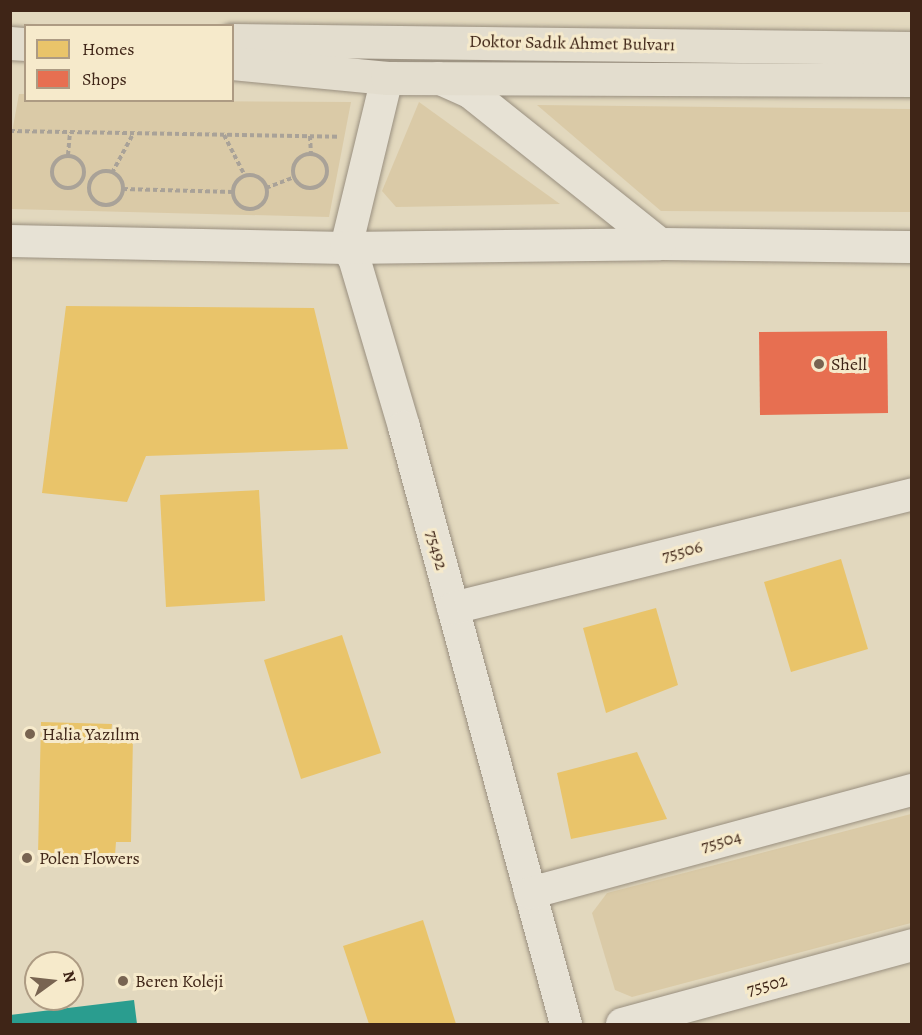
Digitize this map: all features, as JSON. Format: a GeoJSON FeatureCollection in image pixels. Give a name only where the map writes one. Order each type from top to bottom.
{"type":"FeatureCollection","features":[{"type":"Feature","properties":{"kind":"main road","name":"Doktor Sadık Ahmet Bulvarı"},"geometry":{"type":"LineString","coordinates":[[234,40],[912,48]]}},
{"type":"Feature","properties":{"kind":"main road"},"geometry":{"type":"LineString","coordinates":[[234,63],[387,78],[912,81]]}},
{"type":"Feature","properties":{"kind":"street"},"geometry":{"type":"LineString","coordinates":[[346,248],[387,78]]}},
{"type":"Feature","properties":{"kind":"street"},"geometry":{"type":"LineString","coordinates":[[438,78],[471,93],[660,244]]}},
{"type":"Feature","properties":{"kind":"street"},"geometry":{"type":"LineString","coordinates":[[10,241],[346,248],[660,244],[912,247]]}},
{"type":"Feature","properties":{"kind":"street","name":"75492"},"geometry":{"type":"LineString","coordinates":[[346,248],[354,258],[453,608],[566,1024]]}},
{"type":"Feature","properties":{"kind":"street","name":"75506"},"geometry":{"type":"LineString","coordinates":[[453,608],[912,495]]}},
{"type":"Feature","properties":{"kind":"street","name":"75504"},"geometry":{"type":"LineString","coordinates":[[530,893],[912,790]]}},
{"type":"Feature","properties":{"kind":"street","name":"75502"},"geometry":{"type":"LineString","coordinates":[[622,1024],[912,945]]}},
{"type":"Feature","properties":{"kind":"path"},"geometry":{"type":"LineString","coordinates":[[10,131],[343,137]]}},
{"type":"Feature","properties":{"kind":"path"},"geometry":{"type":"LineString","coordinates":[[68,155],[70,132]]}},
{"type":"Feature","properties":{"kind":"path"},"geometry":{"type":"LineString","coordinates":[[112,172],[133,133]]}},
{"type":"Feature","properties":{"kind":"path"},"geometry":{"type":"LineString","coordinates":[[224,135],[245,176]]}},
{"type":"Feature","properties":{"kind":"path"},"geometry":{"type":"LineString","coordinates":[[294,177],[307,188],[323,182],[326,167],[311,154],[310,136]]}},
{"type":"Feature","properties":{"kind":"path"},"geometry":{"type":"LineString","coordinates":[[294,177],[297,161],[311,154]]}},
{"type":"Feature","properties":{"kind":"path"},"geometry":{"type":"LineString","coordinates":[[68,155],[82,163],[83,178],[70,188],[55,183],[52,166],[59,158],[68,155]]}},
{"type":"Feature","properties":{"kind":"path"},"geometry":{"type":"LineString","coordinates":[[112,172],[120,179],[123,189],[119,199],[103,205],[90,194],[91,183],[97,174],[112,172]]}},
{"type":"Feature","properties":{"kind":"path"},"geometry":{"type":"LineString","coordinates":[[245,176],[256,176],[266,188],[262,203],[253,209],[237,203],[233,192],[237,182],[245,176]]}},
{"type":"Feature","properties":{"kind":"path"},"geometry":{"type":"LineString","coordinates":[[266,188],[294,177]]}},
{"type":"Feature","properties":{"kind":"path"},"geometry":{"type":"LineString","coordinates":[[83,178],[91,183]]}},
{"type":"Feature","properties":{"kind":"path"},"geometry":{"type":"LineString","coordinates":[[123,189],[233,192]]}},
{"type":"Feature","properties":{"kind":"shaded area"},"geometry":{"type":"Polygon","coordinates":[[[19,94],[24,94],[24,102],[351,102],[329,217],[11,209],[11,138],[19,94]]]}},
{"type":"Feature","properties":{"kind":"shaded area"},"geometry":{"type":"Polygon","coordinates":[[[419,102],[560,204],[396,207],[382,191],[419,102]]]}},
{"type":"Feature","properties":{"kind":"shaded area"},"geometry":{"type":"Polygon","coordinates":[[[537,105],[911,109],[911,212],[661,211],[537,105]]]}},
{"type":"Feature","properties":{"kind":"shaded area"},"geometry":{"type":"Polygon","coordinates":[[[911,814],[911,923],[632,997],[615,990],[592,913],[607,893],[911,814]]]}},
{"type":"Feature","properties":{"kind":"building: Homes"},"geometry":{"type":"Polygon","coordinates":[[[66,306],[314,308],[348,449],[146,456],[127,502],[42,493],[66,306]]]}},
{"type":"Feature","properties":{"kind":"building: Homes"},"geometry":{"type":"Polygon","coordinates":[[[259,490],[265,601],[166,607],[160,495],[259,490]]]}},
{"type":"Feature","properties":{"kind":"building: Homes"},"geometry":{"type":"Polygon","coordinates":[[[841,559],[868,649],[791,672],[764,582],[841,559]]]}},
{"type":"Feature","properties":{"kind":"building: Homes"},"geometry":{"type":"Polygon","coordinates":[[[656,608],[678,685],[606,713],[583,628],[656,608]]]}},
{"type":"Feature","properties":{"kind":"building: Homes"},"geometry":{"type":"Polygon","coordinates":[[[342,635],[381,753],[301,779],[264,660],[342,635]]]}},
{"type":"Feature","properties":{"kind":"building: Homes"},"geometry":{"type":"Polygon","coordinates":[[[41,722],[112,724],[111,735],[133,736],[131,842],[116,842],[115,855],[38,854],[41,722]]]}},
{"type":"Feature","properties":{"kind":"building: Homes"},"geometry":{"type":"Polygon","coordinates":[[[637,752],[667,819],[571,839],[557,773],[637,752]]]}},
{"type":"Feature","properties":{"kind":"building: Homes"},"geometry":{"type":"Polygon","coordinates":[[[423,920],[456,1024],[369,1024],[343,946],[423,920]]]}},
{"type":"Feature","properties":{"kind":"building: Shops"},"geometry":{"type":"Polygon","coordinates":[[[887,331],[888,413],[760,415],[759,332],[887,331]]]}},
{"type":"Feature","properties":{"kind":"building: Schools"},"geometry":{"type":"Polygon","coordinates":[[[134,1000],[137,1024],[10,1024],[10,1015],[43,1011],[84,1011],[84,1006],[134,1000]]]}},
{"type":"Feature","properties":{"kind":"place","name":"Shell"},"geometry":{"type":"Point","coordinates":[819,364]}},
{"type":"Feature","properties":{"kind":"place","name":"Halia Yazılım"},"geometry":{"type":"Point","coordinates":[30,734]}},
{"type":"Feature","properties":{"kind":"place","name":"Polen Flowers"},"geometry":{"type":"Point","coordinates":[27,858]}},
{"type":"Feature","properties":{"kind":"place","name":"Beren Koleji"},"geometry":{"type":"Point","coordinates":[123,981]}}]}
